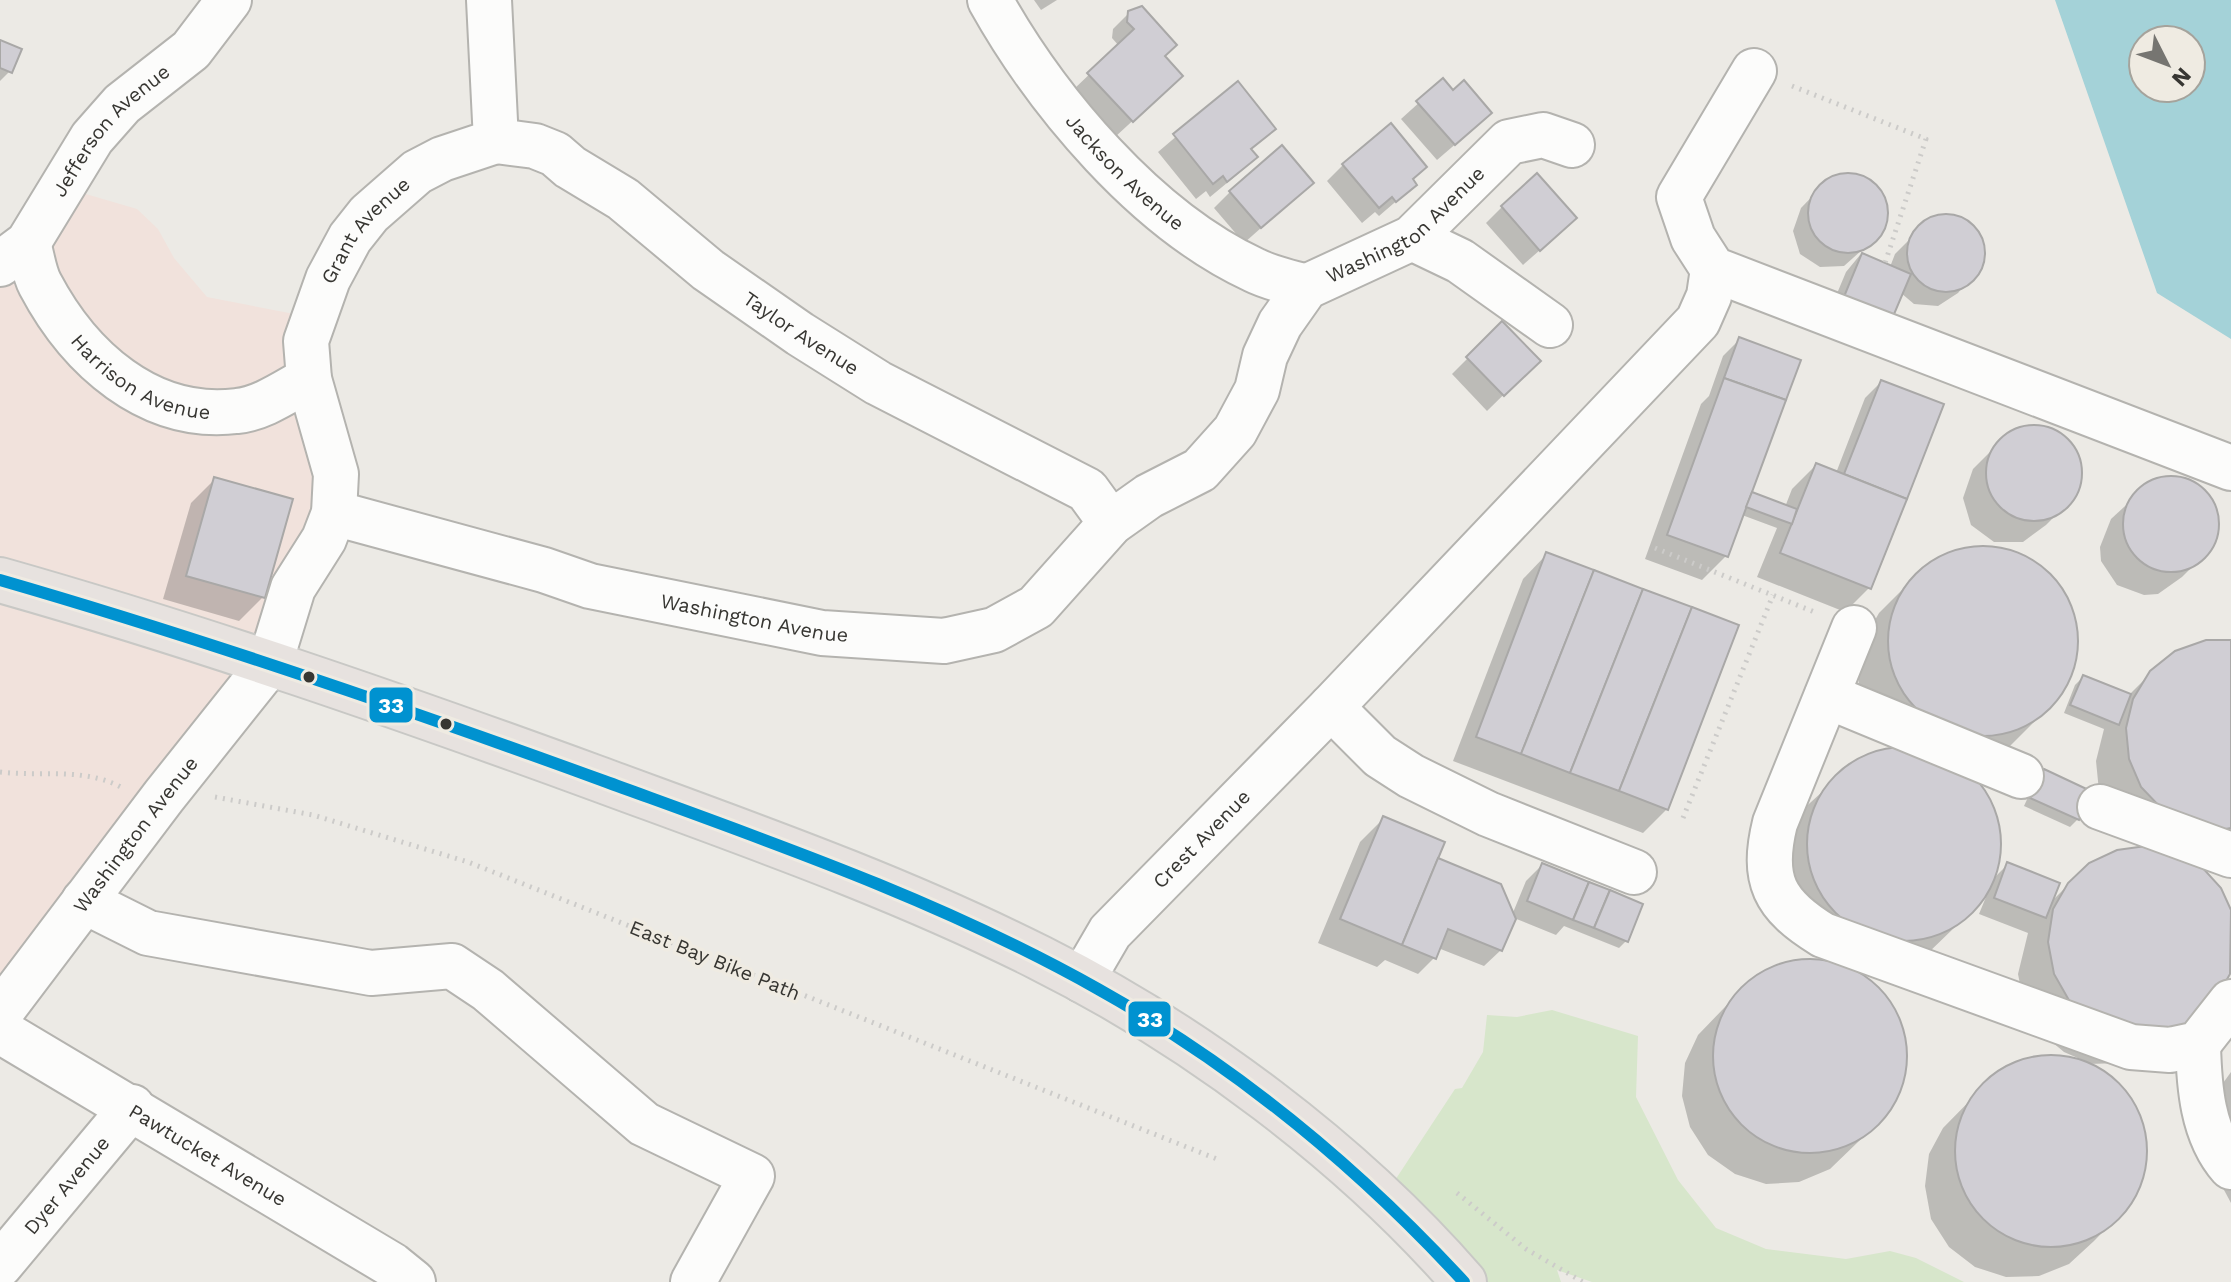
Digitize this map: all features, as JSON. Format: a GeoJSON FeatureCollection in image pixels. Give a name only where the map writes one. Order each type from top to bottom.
{"type":"FeatureCollection","features":[{"type":"Feature","properties":{"kind":"main road"},"geometry":{"type":"LineString","coordinates":[[0,580],[270,663],[726,826],[946,914],[1082,980],[1235,1079],[1310,1135],[1394,1209],[1464,1282]]}},
{"type":"Feature","properties":{"kind":"street","name":"Jefferson Avenue"},"geometry":{"type":"LineString","coordinates":[[14,254],[92,138],[122,104],[191,50],[229,0]]}},
{"type":"Feature","properties":{"kind":"street"},"geometry":{"type":"LineString","coordinates":[[489,0],[496,141]]}},
{"type":"Feature","properties":{"kind":"street","name":"Jackson Avenue"},"geometry":{"type":"LineString","coordinates":[[990,0],[1039,76],[1155,207],[1254,270],[1306,287]]}},
{"type":"Feature","properties":{"kind":"street"},"geometry":{"type":"LineString","coordinates":[[1754,71],[1679,197],[1693,238],[1713,269],[2231,468]]}},
{"type":"Feature","properties":{"kind":"street","name":"Washington Avenue"},"geometry":{"type":"LineString","coordinates":[[0,1013],[270,663],[293,588],[324,539],[334,513],[544,570],[590,586],[822,633],[944,641],[994,630],[1036,607],[1111,523],[1149,496],[1200,470],[1235,431],[1257,390],[1265,356],[1280,324],[1306,287],[1412,238],[1509,142],[1543,135],[1572,145]]}},
{"type":"Feature","properties":{"kind":"street","name":"Grant Avenue"},"geometry":{"type":"LineString","coordinates":[[334,513],[336,474],[309,379],[306,341],[311,320],[350,238],[377,206],[417,172],[442,159],[496,141]]}},
{"type":"Feature","properties":{"kind":"street","name":"Taylor Avenue"},"geometry":{"type":"LineString","coordinates":[[496,141],[535,146],[555,154],[623,199],[708,270],[800,334],[878,383],[1087,490],[1111,523]]}},
{"type":"Feature","properties":{"kind":"street"},"geometry":{"type":"LineString","coordinates":[[1412,238],[1460,261],[1550,325]]}},
{"type":"Feature","properties":{"kind":"street","name":"Harrison Avenue"},"geometry":{"type":"LineString","coordinates":[[14,254],[39,283],[88,353],[139,393],[186,410],[239,411],[309,379]]}},
{"type":"Feature","properties":{"kind":"street","name":"Crest Avenue"},"geometry":{"type":"LineString","coordinates":[[1082,980],[1110,932],[1331,707],[1698,321],[1709,296],[1713,269]]}},
{"type":"Feature","properties":{"kind":"street"},"geometry":{"type":"LineString","coordinates":[[1854,628],[1775,823],[1768,853],[1777,896],[1797,919],[1823,935],[2131,1047],[2170,1050],[2198,1044],[2231,1002]]}},
{"type":"Feature","properties":{"kind":"street"},"geometry":{"type":"LineString","coordinates":[[1827,696],[2021,776]]}},
{"type":"Feature","properties":{"kind":"street"},"geometry":{"type":"LineString","coordinates":[[1331,707],[1380,756],[1411,776],[1488,814],[1634,872]]}},
{"type":"Feature","properties":{"kind":"street"},"geometry":{"type":"LineString","coordinates":[[2100,807],[2231,855]]}},
{"type":"Feature","properties":{"kind":"street"},"geometry":{"type":"LineString","coordinates":[[84,901],[148,933],[371,973],[452,966],[488,990],[644,1124],[752,1176],[693,1282]]}},
{"type":"Feature","properties":{"kind":"street","name":"Pawtucket Avenue"},"geometry":{"type":"LineString","coordinates":[[0,1031],[132,1107],[392,1265],[413,1282]]}},
{"type":"Feature","properties":{"kind":"street"},"geometry":{"type":"LineString","coordinates":[[2198,1044],[2199,1079],[2207,1121],[2231,1167]]}},
{"type":"Feature","properties":{"kind":"street","name":"Dyer Avenue"},"geometry":{"type":"LineString","coordinates":[[0,1265],[132,1107]]}},
{"type":"Feature","properties":{"kind":"path"},"geometry":{"type":"LineString","coordinates":[[1754,71],[1926,139],[1885,263]]}},
{"type":"Feature","properties":{"kind":"path"},"geometry":{"type":"LineString","coordinates":[[1655,548],[1854,628]]}},
{"type":"Feature","properties":{"kind":"path"},"geometry":{"type":"LineString","coordinates":[[1683,818],[1773,595]]}},
{"type":"Feature","properties":{"kind":"path"},"geometry":{"type":"LineString","coordinates":[[0,772],[35,776],[79,772],[125,789]]}},
{"type":"Feature","properties":{"kind":"path","name":"East Bay Bike Path"},"geometry":{"type":"LineString","coordinates":[[203,794],[313,815],[468,862],[1217,1159]]}},
{"type":"Feature","properties":{"kind":"path"},"geometry":{"type":"LineString","coordinates":[[1457,1193],[1526,1249],[1583,1282]]}},
{"type":"Feature","properties":{"kind":"shaded area"},"geometry":{"type":"Polygon","coordinates":[[[62,187],[137,209],[158,229],[174,258],[207,297],[315,318],[330,539],[0,1021],[0,252],[62,187]]]}},
{"type":"Feature","properties":{"kind":"green space"},"geometry":{"type":"Polygon","coordinates":[[[1552,1010],[1638,1036],[1636,1097],[1678,1180],[1716,1228],[1766,1249],[1846,1259],[1890,1251],[1916,1258],[1964,1282],[1592,1282],[1557,1270],[1561,1282],[1465,1282],[1382,1200],[1455,1089],[1462,1088],[1483,1052],[1487,1015],[1517,1017],[1552,1010]]]}},
{"type":"Feature","properties":{"kind":"water"},"geometry":{"type":"Polygon","coordinates":[[[2055,0],[2231,0],[2231,339],[2157,293],[2055,0]]]}},
{"type":"Feature","properties":{"kind":"building"},"geometry":{"type":"Polygon","coordinates":[[[1142,6],[1177,45],[1165,56],[1183,76],[1133,122],[1087,73],[1134,29],[1127,22],[1128,11],[1142,6]]]}},
{"type":"Feature","properties":{"kind":"building"},"geometry":{"type":"Polygon","coordinates":[[[0,40],[22,49],[12,73],[0,68],[0,40]]]}},
{"type":"Feature","properties":{"kind":"building"},"geometry":{"type":"Polygon","coordinates":[[[1443,78],[1453,90],[1464,80],[1492,113],[1455,145],[1416,101],[1443,78]]]}},
{"type":"Feature","properties":{"kind":"building"},"geometry":{"type":"Polygon","coordinates":[[[1238,81],[1276,129],[1251,149],[1258,157],[1227,182],[1223,176],[1213,184],[1173,134],[1238,81]]]}},
{"type":"Feature","properties":{"kind":"building"},"geometry":{"type":"Polygon","coordinates":[[[1391,123],[1427,167],[1413,179],[1417,185],[1396,202],[1392,197],[1379,208],[1342,164],[1391,123]]]}},
{"type":"Feature","properties":{"kind":"building"},"geometry":{"type":"Polygon","coordinates":[[[1282,145],[1314,183],[1261,228],[1229,191],[1282,145]]]}},
{"type":"Feature","properties":{"kind":"building"},"geometry":{"type":"Polygon","coordinates":[[[1537,173],[1577,218],[1540,251],[1501,206],[1537,173]]]}},
{"type":"Feature","properties":{"kind":"building"},"geometry":{"type":"Polygon","coordinates":[[[1848,173],[1863,176],[1876,185],[1885,198],[1888,213],[1885,228],[1876,241],[1863,250],[1848,253],[1833,250],[1820,241],[1811,228],[1808,213],[1811,198],[1820,185],[1833,176],[1848,173]]]}},
{"type":"Feature","properties":{"kind":"building"},"geometry":{"type":"Polygon","coordinates":[[[1946,214],[1961,217],[1978,231],[1985,253],[1982,268],[1968,285],[1946,292],[1931,289],[1914,275],[1907,253],[1910,238],[1924,221],[1946,214]]]}},
{"type":"Feature","properties":{"kind":"building"},"geometry":{"type":"Polygon","coordinates":[[[1862,253],[1911,274],[1892,319],[1843,299],[1862,253]]]}},
{"type":"Feature","properties":{"kind":"building"},"geometry":{"type":"Polygon","coordinates":[[[1502,321],[1541,361],[1504,396],[1466,357],[1502,321]]]}},
{"type":"Feature","properties":{"kind":"building"},"geometry":{"type":"Polygon","coordinates":[[[1739,337],[1801,360],[1786,400],[1724,378],[1739,337]]]}},
{"type":"Feature","properties":{"kind":"building"},"geometry":{"type":"Polygon","coordinates":[[[1724,378],[1786,400],[1728,557],[1667,535],[1724,378]]]}},
{"type":"Feature","properties":{"kind":"building"},"geometry":{"type":"Polygon","coordinates":[[[1881,380],[1944,404],[1907,499],[1844,474],[1881,380]]]}},
{"type":"Feature","properties":{"kind":"building"},"geometry":{"type":"Polygon","coordinates":[[[2034,425],[2052,429],[2068,439],[2078,455],[2082,473],[2078,491],[2068,507],[2052,517],[2034,521],[2016,517],[2000,507],[1990,491],[1986,473],[1990,455],[2000,439],[2016,429],[2034,425]]]}},
{"type":"Feature","properties":{"kind":"building"},"geometry":{"type":"Polygon","coordinates":[[[1816,463],[1907,499],[1871,589],[1780,553],[1816,463]]]}},
{"type":"Feature","properties":{"kind":"building"},"geometry":{"type":"Polygon","coordinates":[[[2171,476],[2189,480],[2205,490],[2215,506],[2219,524],[2215,542],[2205,558],[2189,568],[2171,572],[2153,568],[2137,558],[2127,542],[2123,524],[2127,506],[2137,490],[2153,480],[2171,476]]]}},
{"type":"Feature","properties":{"kind":"building"},"geometry":{"type":"Polygon","coordinates":[[[214,477],[293,499],[265,598],[186,576],[214,477]]]}},
{"type":"Feature","properties":{"kind":"building"},"geometry":{"type":"Polygon","coordinates":[[[1752,492],[1797,509],[1792,524],[1746,507],[1752,492]]]}},
{"type":"Feature","properties":{"kind":"building"},"geometry":{"type":"Polygon","coordinates":[[[1983,546],[2019,553],[2050,574],[2071,605],[2078,641],[2071,677],[2050,708],[2019,729],[1983,736],[1947,729],[1916,708],[1895,677],[1888,641],[1895,605],[1916,574],[1947,553],[1983,546]]]}},
{"type":"Feature","properties":{"kind":"building"},"geometry":{"type":"Polygon","coordinates":[[[1546,552],[1594,570],[1521,754],[1476,737],[1546,552]]]}},
{"type":"Feature","properties":{"kind":"building"},"geometry":{"type":"Polygon","coordinates":[[[1594,570],[1643,589],[1570,773],[1521,754],[1594,570]]]}},
{"type":"Feature","properties":{"kind":"building"},"geometry":{"type":"Polygon","coordinates":[[[1643,589],[1692,607],[1619,791],[1570,773],[1643,589]]]}},
{"type":"Feature","properties":{"kind":"building"},"geometry":{"type":"Polygon","coordinates":[[[1692,607],[1739,625],[1668,810],[1619,791],[1692,607]]]}},
{"type":"Feature","properties":{"kind":"building"},"geometry":{"type":"Polygon","coordinates":[[[2206,640],[2231,640],[2231,828],[2220,830],[2162,809],[2141,787],[2129,759],[2126,728],[2133,699],[2150,671],[2175,651],[2206,640]]]}},
{"type":"Feature","properties":{"kind":"building"},"geometry":{"type":"Polygon","coordinates":[[[2083,675],[2131,694],[2119,725],[2070,705],[2083,675]]]}},
{"type":"Feature","properties":{"kind":"building"},"geometry":{"type":"Polygon","coordinates":[[[1904,747],[1941,755],[1972,776],[1993,807],[2001,844],[1993,881],[1972,912],[1941,933],[1904,941],[1867,933],[1836,912],[1815,881],[1807,844],[1815,807],[1836,776],[1867,755],[1904,747]]]}},
{"type":"Feature","properties":{"kind":"building"},"geometry":{"type":"Polygon","coordinates":[[[2044,769],[2093,792],[2079,820],[2030,798],[2044,769]]]}},
{"type":"Feature","properties":{"kind":"building"},"geometry":{"type":"Polygon","coordinates":[[[1383,816],[1445,842],[1402,945],[1340,919],[1383,816]]]}},
{"type":"Feature","properties":{"kind":"building"},"geometry":{"type":"Polygon","coordinates":[[[2146,846],[2201,866],[2221,888],[2231,910],[2230,974],[2214,1002],[2189,1023],[2158,1033],[2070,1002],[2054,974],[2048,942],[2053,909],[2068,883],[2089,863],[2117,850],[2146,846]]]}},
{"type":"Feature","properties":{"kind":"building"},"geometry":{"type":"Polygon","coordinates":[[[1438,858],[1501,884],[1516,919],[1502,951],[1448,929],[1436,959],[1402,945],[1438,858]]]}},
{"type":"Feature","properties":{"kind":"building"},"geometry":{"type":"Polygon","coordinates":[[[2007,862],[2060,883],[2046,918],[1994,898],[2007,862]]]}},
{"type":"Feature","properties":{"kind":"building"},"geometry":{"type":"Polygon","coordinates":[[[1542,863],[1589,882],[1573,920],[1527,901],[1542,863]]]}},
{"type":"Feature","properties":{"kind":"building"},"geometry":{"type":"Polygon","coordinates":[[[1589,882],[1610,890],[1594,928],[1573,920],[1589,882]]]}},
{"type":"Feature","properties":{"kind":"building"},"geometry":{"type":"Polygon","coordinates":[[[1610,890],[1643,904],[1628,942],[1594,928],[1610,890]]]}},
{"type":"Feature","properties":{"kind":"building"},"geometry":{"type":"Polygon","coordinates":[[[1810,959],[1829,960],[1847,966],[1879,987],[1900,1019],[1906,1037],[1906,1075],[1900,1093],[1879,1125],[1847,1146],[1829,1152],[1810,1153],[1791,1152],[1773,1146],[1741,1125],[1720,1093],[1714,1075],[1713,1056],[1714,1037],[1720,1019],[1741,987],[1773,966],[1791,960],[1810,959]]]}},
{"type":"Feature","properties":{"kind":"building"},"geometry":{"type":"Polygon","coordinates":[[[2051,1055],[2088,1062],[2119,1083],[2140,1114],[2147,1151],[2140,1188],[2119,1219],[2088,1240],[2051,1247],[2014,1240],[1983,1219],[1962,1188],[1955,1151],[1962,1114],[1983,1083],[2014,1062],[2051,1055]]]}},
{"type":"Feature","properties":{"kind":"transit line","name":"33"},"geometry":{"type":"LineString","coordinates":[[0,580],[304,675],[667,804],[855,875],[1039,957],[1149,1019],[1246,1085],[1338,1159],[1464,1282]]}}]}
